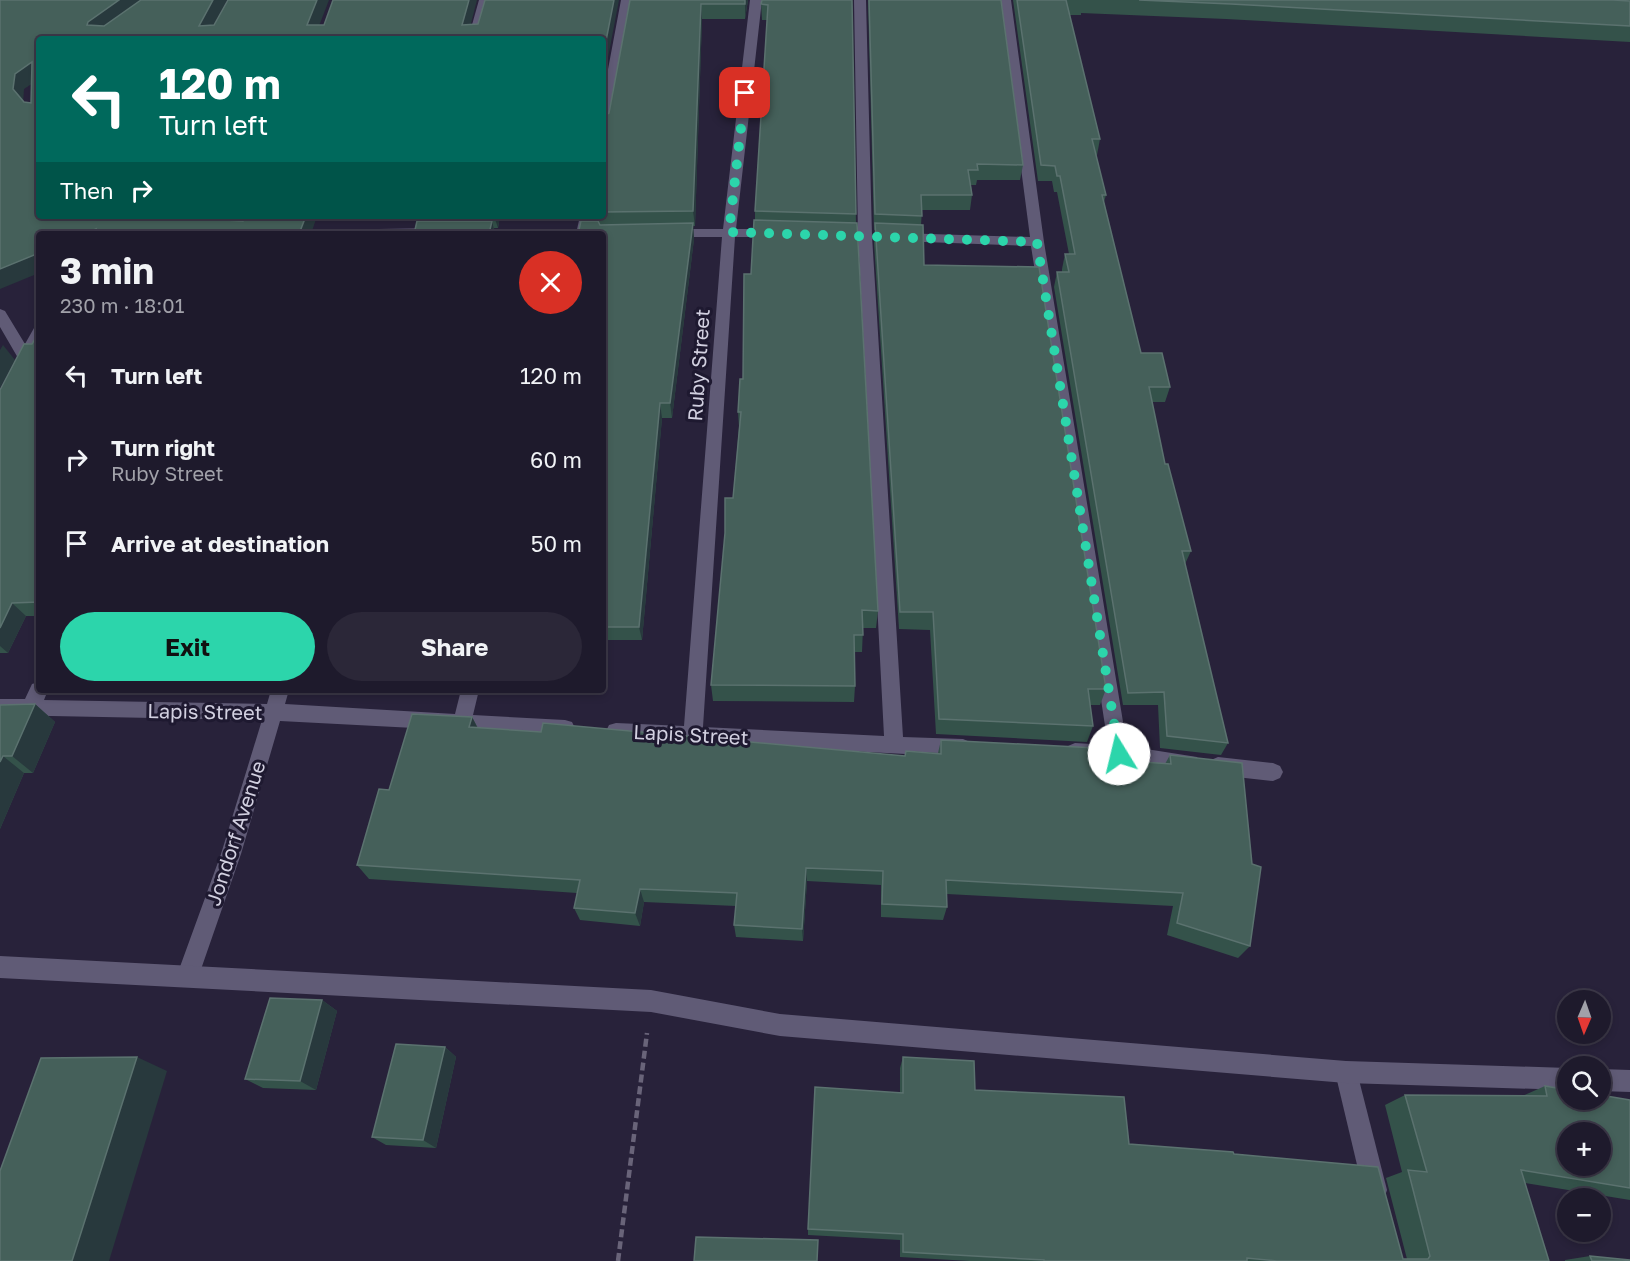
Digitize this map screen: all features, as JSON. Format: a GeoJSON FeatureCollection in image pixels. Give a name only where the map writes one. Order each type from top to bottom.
{"type":"FeatureCollection","features":[{"type":"Feature","properties":{"kind":"street"},"geometry":{"type":"LineString","coordinates":[[475,36],[485,0]]}},
{"type":"Feature","properties":{"kind":"street"},"geometry":{"type":"LineString","coordinates":[[606,112],[627,0]]}},
{"type":"Feature","properties":{"kind":"street","name":"Ruby Street"},"geometry":{"type":"LineString","coordinates":[[693,735],[729,232],[756,0]]}},
{"type":"Feature","properties":{"kind":"street"},"geometry":{"type":"LineString","coordinates":[[860,0],[894,745]]}},
{"type":"Feature","properties":{"kind":"street"},"geometry":{"type":"LineString","coordinates":[[1005,0],[1037,242],[1119,754]]}},
{"type":"Feature","properties":{"kind":"street"},"geometry":{"type":"LineString","coordinates":[[658,233],[797,234]]}},
{"type":"Feature","properties":{"kind":"street"},"geometry":{"type":"LineString","coordinates":[[871,236],[1037,242]]}},
{"type":"Feature","properties":{"kind":"street"},"geometry":{"type":"LineString","coordinates":[[0,314],[25,357]]}},
{"type":"Feature","properties":{"kind":"street"},"geometry":{"type":"LineString","coordinates":[[0,408],[36,337]]}},
{"type":"Feature","properties":{"kind":"street"},"geometry":{"type":"LineString","coordinates":[[31,708],[38,693]]}},
{"type":"Feature","properties":{"kind":"street","name":"Jondorf Avenue"},"geometry":{"type":"LineString","coordinates":[[188,975],[231,854],[279,693]]}},
{"type":"Feature","properties":{"kind":"street"},"geometry":{"type":"LineString","coordinates":[[462,722],[469,693]]}},
{"type":"Feature","properties":{"kind":"street","name":"Lapis Street"},"geometry":{"type":"LineString","coordinates":[[0,707],[273,712],[977,748]]}},
{"type":"Feature","properties":{"kind":"street"},"geometry":{"type":"LineString","coordinates":[[1060,752],[1119,754],[1273,772]]}},
{"type":"Feature","properties":{"kind":"street"},"geometry":{"type":"LineString","coordinates":[[0,967],[188,975],[651,1001],[780,1025],[1346,1072],[1557,1079]]}},
{"type":"Feature","properties":{"kind":"street"},"geometry":{"type":"LineString","coordinates":[[1346,1072],[1382,1217]]}},
{"type":"Feature","properties":{"kind":"street"},"geometry":{"type":"LineString","coordinates":[[1611,1080],[1630,1081]]}},
{"type":"Feature","properties":{"kind":"path"},"geometry":{"type":"LineString","coordinates":[[618,1261],[651,1001]]}},
{"type":"Feature","properties":{"kind":"building"},"geometry":{"type":"Polygon","coordinates":[[[1,0],[119,0],[87,25],[104,26],[141,0],[213,0],[199,26],[214,25],[228,0],[317,0],[307,25],[324,25],[333,0],[469,0],[462,25],[478,24],[485,0],[614,0],[606,41],[606,36],[36,36],[36,219],[226,219],[243,221],[243,219],[303,219],[304,221],[300,231],[95,231],[96,229],[91,231],[36,231],[36,254],[0,269],[1,0]],[[32,62],[15,74],[13,89],[24,102],[31,103],[32,62]]]}},
{"type":"Feature","properties":{"kind":"building"},"geometry":{"type":"Polygon","coordinates":[[[630,0],[745,0],[745,4],[701,4],[693,211],[606,212],[606,115],[609,113],[630,0]]]}},
{"type":"Feature","properties":{"kind":"building"},"geometry":{"type":"Polygon","coordinates":[[[762,0],[852,0],[856,214],[755,211],[768,5],[761,4],[762,0]]]}},
{"type":"Feature","properties":{"kind":"building"},"geometry":{"type":"Polygon","coordinates":[[[869,0],[1001,0],[1023,165],[977,164],[978,170],[968,170],[972,195],[921,195],[922,216],[875,214],[869,0]]]}},
{"type":"Feature","properties":{"kind":"building"},"geometry":{"type":"Polygon","coordinates":[[[1017,0],[1066,0],[1100,139],[1092,139],[1106,195],[1102,195],[1141,353],[1162,353],[1170,387],[1149,387],[1165,464],[1168,464],[1191,551],[1182,551],[1228,743],[1167,736],[1164,692],[1128,693],[1057,272],[1069,272],[1065,254],[1075,254],[1060,176],[1057,176],[1055,166],[1041,165],[1017,0]]]}},
{"type":"Feature","properties":{"kind":"building"},"geometry":{"type":"Polygon","coordinates":[[[1139,0],[1613,0],[1630,1],[1630,26],[1231,4],[1139,0]]]}},
{"type":"Feature","properties":{"kind":"building"},"geometry":{"type":"Polygon","coordinates":[[[754,220],[857,223],[878,611],[862,610],[863,635],[854,635],[855,686],[711,685],[725,533],[725,498],[733,498],[741,412],[738,412],[740,379],[743,379],[744,274],[751,274],[754,220]]]}},
{"type":"Feature","properties":{"kind":"building"},"geometry":{"type":"Polygon","coordinates":[[[417,221],[492,221],[490,231],[415,231],[417,221]]]}},
{"type":"Feature","properties":{"kind":"building"},"geometry":{"type":"Polygon","coordinates":[[[581,221],[598,221],[600,225],[693,223],[670,403],[660,403],[639,627],[606,627],[606,231],[579,231],[581,221]]]}},
{"type":"Feature","properties":{"kind":"building"},"geometry":{"type":"Polygon","coordinates":[[[875,223],[923,225],[924,265],[1039,267],[1106,689],[1088,689],[1093,726],[939,719],[933,612],[900,612],[875,223]]]}},
{"type":"Feature","properties":{"kind":"building"},"geometry":{"type":"Polygon","coordinates":[[[36,337],[36,602],[12,603],[0,628],[0,390],[24,344],[32,344],[36,337]]]}},
{"type":"Feature","properties":{"kind":"building"},"geometry":{"type":"Polygon","coordinates":[[[35,704],[12,756],[3,756],[0,762],[0,705],[35,704]]]}},
{"type":"Feature","properties":{"kind":"building"},"geometry":{"type":"Polygon","coordinates":[[[412,714],[472,717],[469,727],[541,732],[543,723],[905,756],[906,751],[941,754],[941,740],[1096,748],[1098,757],[1101,759],[1171,764],[1170,755],[1242,763],[1252,864],[1261,867],[1250,946],[1177,923],[1183,893],[946,880],[947,907],[882,904],[883,871],[806,868],[802,929],[734,925],[737,893],[640,889],[635,913],[574,908],[580,880],[357,865],[379,789],[389,790],[412,714]]]}},
{"type":"Feature","properties":{"kind":"building"},"geometry":{"type":"Polygon","coordinates":[[[270,998],[322,1000],[300,1081],[245,1079],[270,998]]]}},
{"type":"Feature","properties":{"kind":"building"},"geometry":{"type":"Polygon","coordinates":[[[396,1044],[445,1047],[423,1140],[372,1137],[396,1044]]]}},
{"type":"Feature","properties":{"kind":"building"},"geometry":{"type":"Polygon","coordinates":[[[137,1057],[72,1261],[0,1261],[0,1171],[41,1058],[137,1057]]]}},
{"type":"Feature","properties":{"kind":"building"},"geometry":{"type":"Polygon","coordinates":[[[903,1057],[974,1061],[975,1090],[1124,1097],[1129,1144],[1378,1167],[1403,1259],[1428,1259],[1430,1256],[1408,1170],[1427,1172],[1405,1095],[1547,1096],[1545,1086],[1557,1088],[1557,1110],[1611,1110],[1611,1097],[1630,1100],[1630,1188],[1557,1176],[1611,1176],[1611,1122],[1557,1122],[1557,1176],[1521,1170],[1549,1261],[1277,1261],[1247,1258],[1247,1261],[1044,1261],[903,1252],[903,1234],[808,1229],[815,1087],[903,1093],[903,1057]]]}},
{"type":"Feature","properties":{"kind":"building"},"geometry":{"type":"Polygon","coordinates":[[[696,1237],[818,1240],[817,1261],[694,1261],[696,1237]]]}},
{"type":"Feature","properties":{"kind":"building"},"geometry":{"type":"Polygon","coordinates":[[[1590,1256],[1630,1260],[1630,1261],[1592,1261],[1590,1256]]]}},
{"type":"Feature","properties":{"kind":"route"},"geometry":{"type":"LineString","coordinates":[[745,93],[729,232],[1037,242],[1119,754]]}}]}
